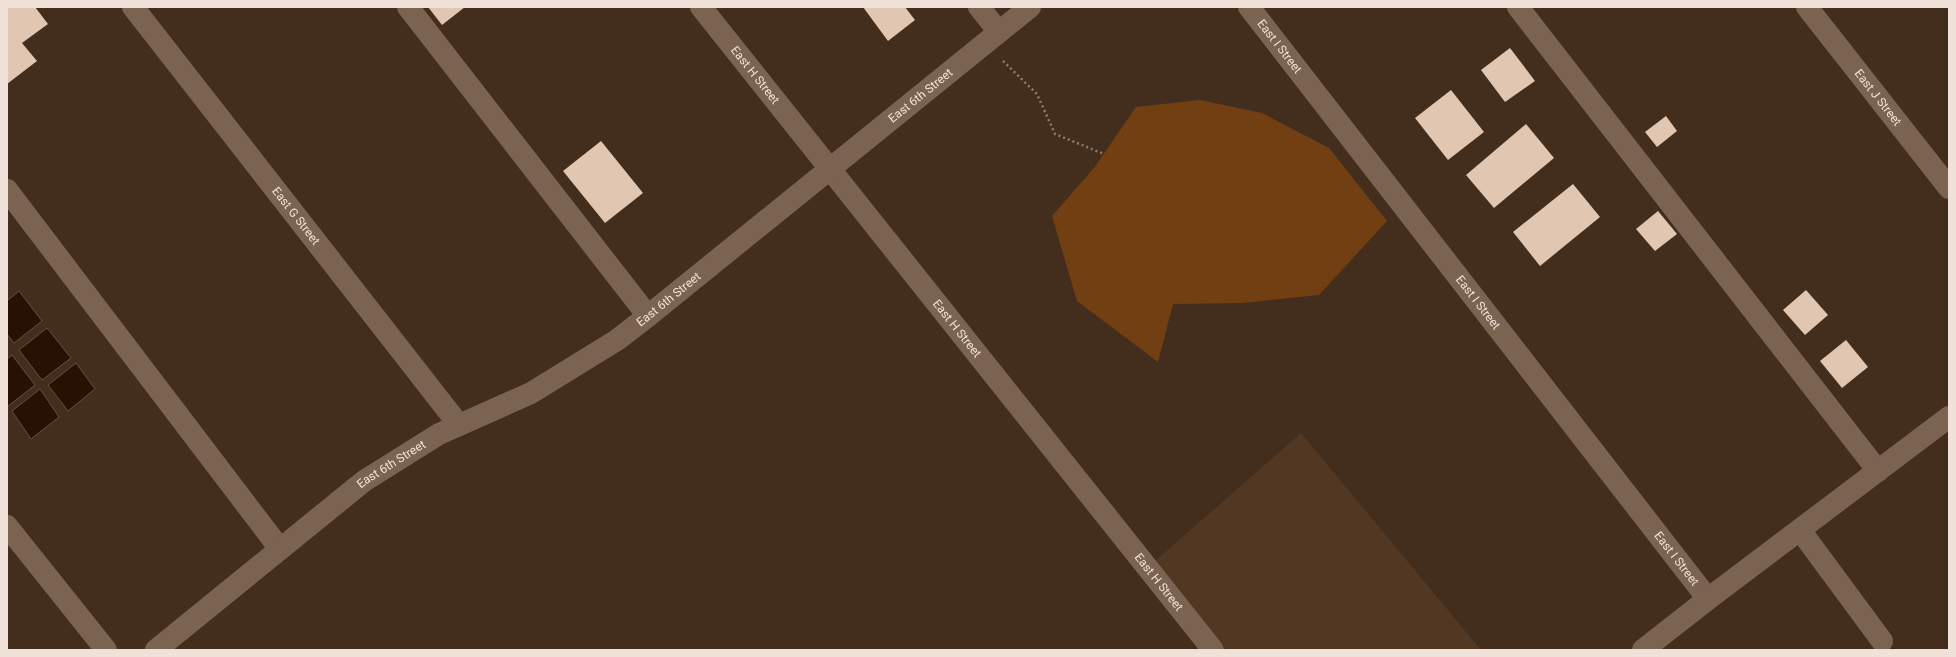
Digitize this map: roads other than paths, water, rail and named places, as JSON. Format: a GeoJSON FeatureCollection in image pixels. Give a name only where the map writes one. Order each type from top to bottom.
{"type":"FeatureCollection","features":[{"type":"Feature","properties":{"kind":"street","name":"East G Street"},"geometry":{"type":"LineString","coordinates":[[132,7],[459,425]]}},
{"type":"Feature","properties":{"kind":"street"},"geometry":{"type":"LineString","coordinates":[[408,7],[648,316]]}},
{"type":"Feature","properties":{"kind":"street","name":"East H Street"},"geometry":{"type":"LineString","coordinates":[[701,7],[1213,650]]}},
{"type":"Feature","properties":{"kind":"street"},"geometry":{"type":"LineString","coordinates":[[979,7],[991,37]]}},
{"type":"Feature","properties":{"kind":"street","name":"East 6th Street"},"geometry":{"type":"LineString","coordinates":[[156,650],[364,481],[439,434],[531,393],[617,340],[1030,7]]}},
{"type":"Feature","properties":{"kind":"street","name":"East I Street"},"geometry":{"type":"LineString","coordinates":[[1249,7],[1708,599]]}},
{"type":"Feature","properties":{"kind":"street"},"geometry":{"type":"LineString","coordinates":[[1518,7],[1878,471]]}},
{"type":"Feature","properties":{"kind":"street","name":"East J Street"},"geometry":{"type":"LineString","coordinates":[[1807,7],[1949,188]]}},
{"type":"Feature","properties":{"kind":"street"},"geometry":{"type":"LineString","coordinates":[[7,190],[280,549]]}},
{"type":"Feature","properties":{"kind":"street"},"geometry":{"type":"LineString","coordinates":[[1643,650],[1949,417]]}},
{"type":"Feature","properties":{"kind":"street"},"geometry":{"type":"LineString","coordinates":[[7,526],[106,650]]}},
{"type":"Feature","properties":{"kind":"street"},"geometry":{"type":"LineString","coordinates":[[1800,530],[1882,641]]}}]}
